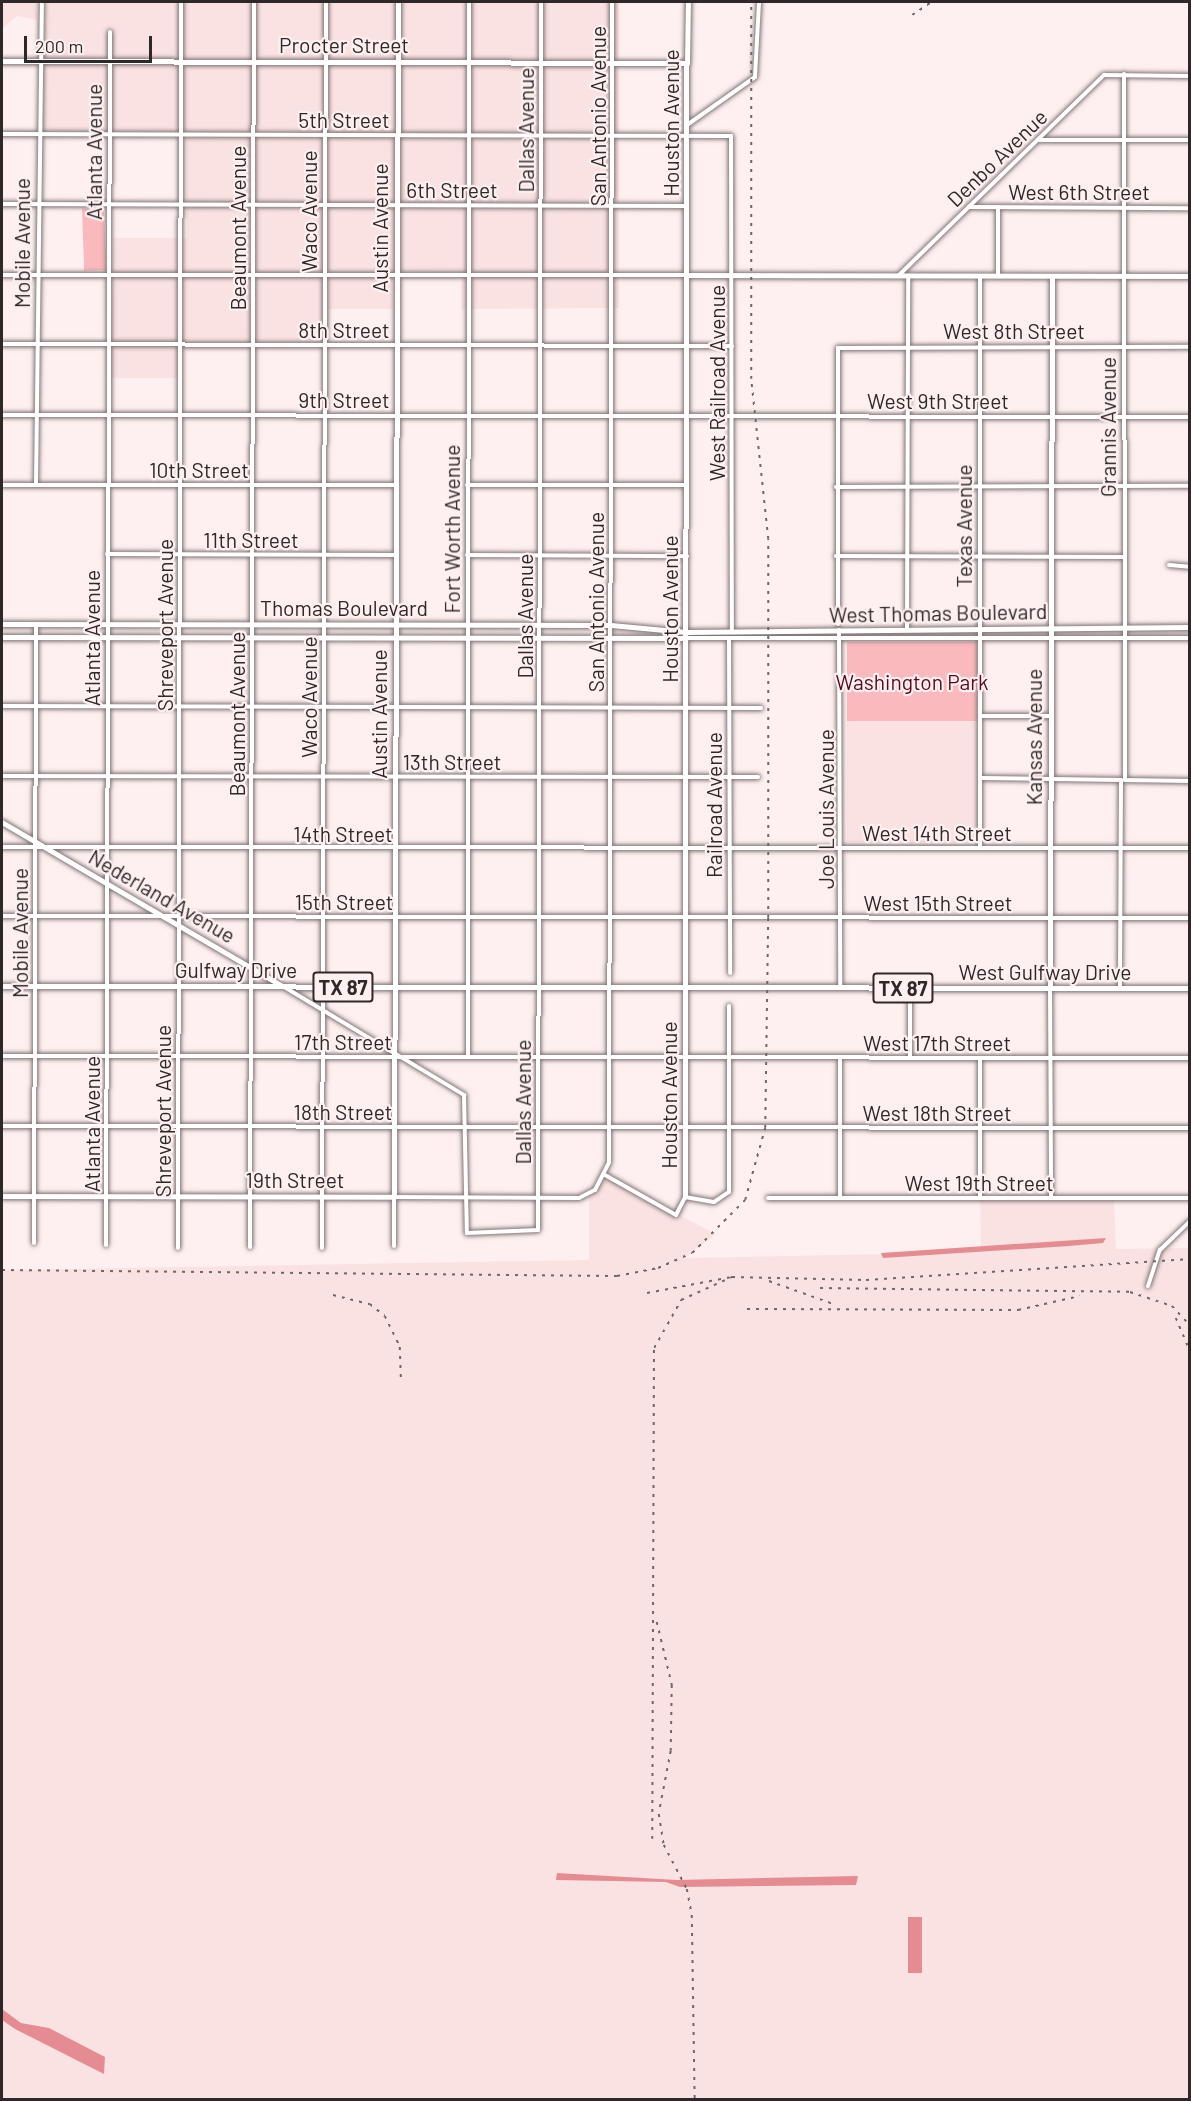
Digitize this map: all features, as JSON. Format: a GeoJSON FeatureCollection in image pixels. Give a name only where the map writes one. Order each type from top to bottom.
{"type":"FeatureCollection","features":[{"type":"Feature","properties":{"kind":"main road","name":"Gulfway Drive"},"geometry":{"type":"LineString","coordinates":[[2,986],[686,987]]}},
{"type":"Feature","properties":{"kind":"main road","name":"West Gulfway Drive"},"geometry":{"type":"LineString","coordinates":[[686,987],[1190,988]]}},
{"type":"Feature","properties":{"kind":"street","name":"Mobile Avenue"},"geometry":{"type":"LineString","coordinates":[[36,485],[37,61],[42,2]]}},
{"type":"Feature","properties":{"kind":"street","name":"Shreveport Avenue"},"geometry":{"type":"LineString","coordinates":[[178,1248],[181,2]]}},
{"type":"Feature","properties":{"kind":"street","name":"Beaumont Avenue"},"geometry":{"type":"LineString","coordinates":[[250,1247],[254,2]]}},
{"type":"Feature","properties":{"kind":"street","name":"Waco Avenue"},"geometry":{"type":"LineString","coordinates":[[321,1248],[326,2]]}},
{"type":"Feature","properties":{"kind":"street","name":"Austin Avenue"},"geometry":{"type":"LineString","coordinates":[[394,1246],[398,2]]}},
{"type":"Feature","properties":{"kind":"street","name":"Fort Worth Avenue"},"geometry":{"type":"LineString","coordinates":[[468,1057],[469,2]]}},
{"type":"Feature","properties":{"kind":"street","name":"Dallas Avenue"},"geometry":{"type":"LineString","coordinates":[[466,1197],[467,1233],[538,1230],[541,2]]}},
{"type":"Feature","properties":{"kind":"street","name":"San Antonio Avenue"},"geometry":{"type":"LineString","coordinates":[[604,1175],[610,1128],[612,2]]}},
{"type":"Feature","properties":{"kind":"street","name":"Houston Avenue"},"geometry":{"type":"LineString","coordinates":[[604,1175],[676,1215],[685,1197],[688,2]]}},
{"type":"Feature","properties":{"kind":"street"},"geometry":{"type":"LineString","coordinates":[[687,125],[755,77],[759,2]]}},
{"type":"Feature","properties":{"kind":"street","name":"Atlanta Avenue"},"geometry":{"type":"LineString","coordinates":[[106,1245],[110,32]]}},
{"type":"Feature","properties":{"kind":"street","name":"Procter Street"},"geometry":{"type":"LineString","coordinates":[[2,61],[687,63]]}},
{"type":"Feature","properties":{"kind":"street","name":"Grannis Avenue"},"geometry":{"type":"LineString","coordinates":[[1120,988],[1124,639],[1124,74]]}},
{"type":"Feature","properties":{"kind":"street","name":"Denbo Avenue"},"geometry":{"type":"LineString","coordinates":[[897,276],[1104,75],[1190,76]]}},
{"type":"Feature","properties":{"kind":"street","name":"5th Street"},"geometry":{"type":"LineString","coordinates":[[2,134],[731,136]]}},
{"type":"Feature","properties":{"kind":"street","name":"West Railroad Avenue"},"geometry":{"type":"LineString","coordinates":[[731,136],[732,631]]}},
{"type":"Feature","properties":{"kind":"street"},"geometry":{"type":"LineString","coordinates":[[1038,140],[1190,140]]}},
{"type":"Feature","properties":{"kind":"street","name":"6th Street"},"geometry":{"type":"LineString","coordinates":[[2,204],[687,206]]}},
{"type":"Feature","properties":{"kind":"street","name":"West 6th Street"},"geometry":{"type":"LineString","coordinates":[[969,207],[1190,208]]}},
{"type":"Feature","properties":{"kind":"street"},"geometry":{"type":"LineString","coordinates":[[998,207],[998,276]]}},
{"type":"Feature","properties":{"kind":"street"},"geometry":{"type":"LineString","coordinates":[[2,275],[1190,276]]}},
{"type":"Feature","properties":{"kind":"street"},"geometry":{"type":"LineString","coordinates":[[907,629],[908,276]]}},
{"type":"Feature","properties":{"kind":"street","name":"Texas Avenue"},"geometry":{"type":"LineString","coordinates":[[980,276],[980,848]]}},
{"type":"Feature","properties":{"kind":"street","name":"Kansas Avenue"},"geometry":{"type":"LineString","coordinates":[[1051,1198],[1052,277]]}},
{"type":"Feature","properties":{"kind":"street","name":"8th Street"},"geometry":{"type":"LineString","coordinates":[[2,344],[687,346]]}},
{"type":"Feature","properties":{"kind":"street"},"geometry":{"type":"LineString","coordinates":[[687,346],[732,346]]}},
{"type":"Feature","properties":{"kind":"street","name":"West 8th Street"},"geometry":{"type":"LineString","coordinates":[[838,348],[908,346],[1190,347]]}},
{"type":"Feature","properties":{"kind":"street","name":"Joe Louis Avenue"},"geometry":{"type":"LineString","coordinates":[[838,348],[836,556],[841,638],[840,988]]}},
{"type":"Feature","properties":{"kind":"street","name":"9th Street"},"geometry":{"type":"LineString","coordinates":[[2,415],[687,416]]}},
{"type":"Feature","properties":{"kind":"street","name":"West 9th Street"},"geometry":{"type":"LineString","coordinates":[[687,416],[1190,417]]}},
{"type":"Feature","properties":{"kind":"street","name":"10th Street"},"geometry":{"type":"LineString","coordinates":[[2,485],[396,485]]}},
{"type":"Feature","properties":{"kind":"street"},"geometry":{"type":"LineString","coordinates":[[467,485],[687,485]]}},
{"type":"Feature","properties":{"kind":"street"},"geometry":{"type":"LineString","coordinates":[[836,487],[1190,486]]}},
{"type":"Feature","properties":{"kind":"street","name":"11th Street"},"geometry":{"type":"LineString","coordinates":[[107,554],[396,555]]}},
{"type":"Feature","properties":{"kind":"street"},"geometry":{"type":"LineString","coordinates":[[467,555],[687,556]]}},
{"type":"Feature","properties":{"kind":"street"},"geometry":{"type":"LineString","coordinates":[[836,556],[1123,557]]}},
{"type":"Feature","properties":{"kind":"street"},"geometry":{"type":"LineString","coordinates":[[1169,565],[1190,567]]}},
{"type":"Feature","properties":{"kind":"street","name":"Thomas Boulevard"},"geometry":{"type":"LineString","coordinates":[[2,624],[612,625],[686,635]]}},
{"type":"Feature","properties":{"kind":"street","name":"Mobile Avenue"},"geometry":{"type":"LineString","coordinates":[[34,1243],[36,624]]}},
{"type":"Feature","properties":{"kind":"street","name":"West Thomas Boulevard"},"geometry":{"type":"LineString","coordinates":[[686,635],[839,627],[907,629],[1190,627]]}},
{"type":"Feature","properties":{"kind":"street","name":"West Thomas Boulevard"},"geometry":{"type":"LineString","coordinates":[[686,635],[729,638],[1190,638]]}},
{"type":"Feature","properties":{"kind":"street","name":"Thomas Boulevard"},"geometry":{"type":"LineString","coordinates":[[2,637],[612,638],[686,635]]}},
{"type":"Feature","properties":{"kind":"street","name":"Railroad Avenue"},"geometry":{"type":"LineString","coordinates":[[729,638],[730,972]]}},
{"type":"Feature","properties":{"kind":"street"},"geometry":{"type":"LineString","coordinates":[[2,706],[760,708]]}},
{"type":"Feature","properties":{"kind":"street"},"geometry":{"type":"LineString","coordinates":[[981,716],[1051,716]]}},
{"type":"Feature","properties":{"kind":"street","name":"13th Street"},"geometry":{"type":"LineString","coordinates":[[2,776],[758,777]]}},
{"type":"Feature","properties":{"kind":"street"},"geometry":{"type":"LineString","coordinates":[[981,778],[1190,781]]}},
{"type":"Feature","properties":{"kind":"street","name":"Nederland Avenue"},"geometry":{"type":"LineString","coordinates":[[2,822],[35,844],[43,846],[107,883],[460,1090],[466,1101],[466,1127]]}},
{"type":"Feature","properties":{"kind":"street"},"geometry":{"type":"LineString","coordinates":[[2,847],[35,844]]}},
{"type":"Feature","properties":{"kind":"street","name":"14th Street"},"geometry":{"type":"LineString","coordinates":[[43,846],[251,849],[685,849]]}},
{"type":"Feature","properties":{"kind":"street","name":"West 14th Street"},"geometry":{"type":"LineString","coordinates":[[685,849],[1190,848]]}},
{"type":"Feature","properties":{"kind":"street","name":"15th Street"},"geometry":{"type":"LineString","coordinates":[[2,916],[686,917]]}},
{"type":"Feature","properties":{"kind":"street","name":"West 15th Street"},"geometry":{"type":"LineString","coordinates":[[686,917],[1190,918]]}},
{"type":"Feature","properties":{"kind":"street"},"geometry":{"type":"LineString","coordinates":[[910,988],[910,1058]]}},
{"type":"Feature","properties":{"kind":"street"},"geometry":{"type":"LineString","coordinates":[[685,1197],[724,1198],[729,1192],[729,1006]]}},
{"type":"Feature","properties":{"kind":"street","name":"17th Street"},"geometry":{"type":"LineString","coordinates":[[2,1056],[685,1058]]}},
{"type":"Feature","properties":{"kind":"street","name":"West 17th Street"},"geometry":{"type":"LineString","coordinates":[[685,1058],[1190,1058]]}},
{"type":"Feature","properties":{"kind":"street"},"geometry":{"type":"LineString","coordinates":[[840,1058],[840,1198]]}},
{"type":"Feature","properties":{"kind":"street"},"geometry":{"type":"LineString","coordinates":[[980,1058],[980,1198]]}},
{"type":"Feature","properties":{"kind":"street","name":"18th Street"},"geometry":{"type":"LineString","coordinates":[[2,1126],[685,1128]]}},
{"type":"Feature","properties":{"kind":"street"},"geometry":{"type":"LineString","coordinates":[[466,1127],[466,1197]]}},
{"type":"Feature","properties":{"kind":"street","name":"West 18th Street"},"geometry":{"type":"LineString","coordinates":[[685,1128],[1190,1128]]}},
{"type":"Feature","properties":{"kind":"street","name":"19th Street"},"geometry":{"type":"LineString","coordinates":[[2,1196],[588,1196],[604,1175]]}},
{"type":"Feature","properties":{"kind":"street","name":"West 19th Street"},"geometry":{"type":"LineString","coordinates":[[768,1198],[1190,1198]]}},
{"type":"Feature","properties":{"kind":"street"},"geometry":{"type":"LineString","coordinates":[[1148,1286],[1160,1250],[1190,1221]]}},
{"type":"Feature","properties":{"kind":"shaded area"},"geometry":{"type":"Polygon","coordinates":[[[2,2],[37,2],[37,20],[17,16],[2,29],[2,2]]]}},
{"type":"Feature","properties":{"kind":"shaded area"},"geometry":{"type":"Polygon","coordinates":[[[46,2],[619,2],[619,308],[461,309],[462,272],[392,271],[393,309],[329,309],[328,342],[179,342],[179,378],[111,378],[113,238],[187,238],[187,132],[42,131],[46,2]]]}},
{"type":"Feature","properties":{"kind":"shaded area"},"geometry":{"type":"Polygon","coordinates":[[[847,721],[977,721],[977,842],[847,842],[847,721]]]}},
{"type":"Feature","properties":{"kind":"shaded area"},"geometry":{"type":"Polygon","coordinates":[[[606,1177],[716,1234],[685,1258],[981,1252],[980,1198],[1114,1198],[1116,1249],[1189,1248],[1189,2099],[2,2100],[2,1270],[589,1260],[589,1200],[606,1177]]]}},
{"type":"Feature","properties":{"kind":"shaded area"},"geometry":{"type":"Polygon","coordinates":[[[1106,1238],[1103,1243],[1069,1246],[883,1258],[881,1253],[1106,1238]]]}},
{"type":"Feature","properties":{"kind":"shaded area"},"geometry":{"type":"Polygon","coordinates":[[[557,1873],[677,1880],[858,1876],[856,1885],[680,1887],[666,1882],[556,1880],[557,1873]]]}},
{"type":"Feature","properties":{"kind":"shaded area"},"geometry":{"type":"Polygon","coordinates":[[[908,1917],[922,1917],[922,1973],[908,1973],[908,1917]]]}},
{"type":"Feature","properties":{"kind":"shaded area"},"geometry":{"type":"Polygon","coordinates":[[[2,2009],[21,2023],[49,2028],[105,2057],[104,2074],[15,2029],[2,2020],[2,2009]]]}},
{"type":"Feature","properties":{"kind":"green space"},"geometry":{"type":"Polygon","coordinates":[[[104,208],[106,270],[84,271],[82,209],[104,208]]]}},
{"type":"Feature","properties":{"kind":"green space","name":"Washington Park"},"geometry":{"type":"Polygon","coordinates":[[[847,642],[977,642],[977,721],[847,721],[847,642]]]}},
{"type":"Feature","properties":{"kind":"railway"},"geometry":{"type":"LineString","coordinates":[[2,1270],[617,1276],[658,1268],[692,1253],[745,1200],[765,1128],[768,918],[768,539],[751,379],[751,2]]}},
{"type":"Feature","properties":{"kind":"railway"},"geometry":{"type":"LineString","coordinates":[[912,15],[931,2]]}},
{"type":"Feature","properties":{"kind":"railway"},"geometry":{"type":"LineString","coordinates":[[647,1293],[732,1277],[866,1280],[1190,1259]]}},
{"type":"Feature","properties":{"kind":"railway"},"geometry":{"type":"LineString","coordinates":[[652,1839],[654,1348],[681,1300],[732,1277]]}},
{"type":"Feature","properties":{"kind":"railway"},"geometry":{"type":"LineString","coordinates":[[769,1281],[836,1305]]}},
{"type":"Feature","properties":{"kind":"railway"},"geometry":{"type":"LineString","coordinates":[[820,1288],[1130,1292],[1172,1306],[1190,1325]]}},
{"type":"Feature","properties":{"kind":"railway"},"geometry":{"type":"LineString","coordinates":[[333,1295],[370,1304],[385,1316],[400,1347],[401,1378]]}},
{"type":"Feature","properties":{"kind":"railway"},"geometry":{"type":"LineString","coordinates":[[747,1309],[1018,1310],[1079,1296]]}},
{"type":"Feature","properties":{"kind":"railway"},"geometry":{"type":"LineString","coordinates":[[1176,1318],[1190,1351]]}},
{"type":"Feature","properties":{"kind":"railway"},"geometry":{"type":"LineString","coordinates":[[657,1622],[672,1685],[671,1751],[660,1808]]}},
{"type":"Feature","properties":{"kind":"railway"},"geometry":{"type":"LineString","coordinates":[[659,1814],[664,1845],[687,1889],[692,1915],[695,2100]]}}]}
